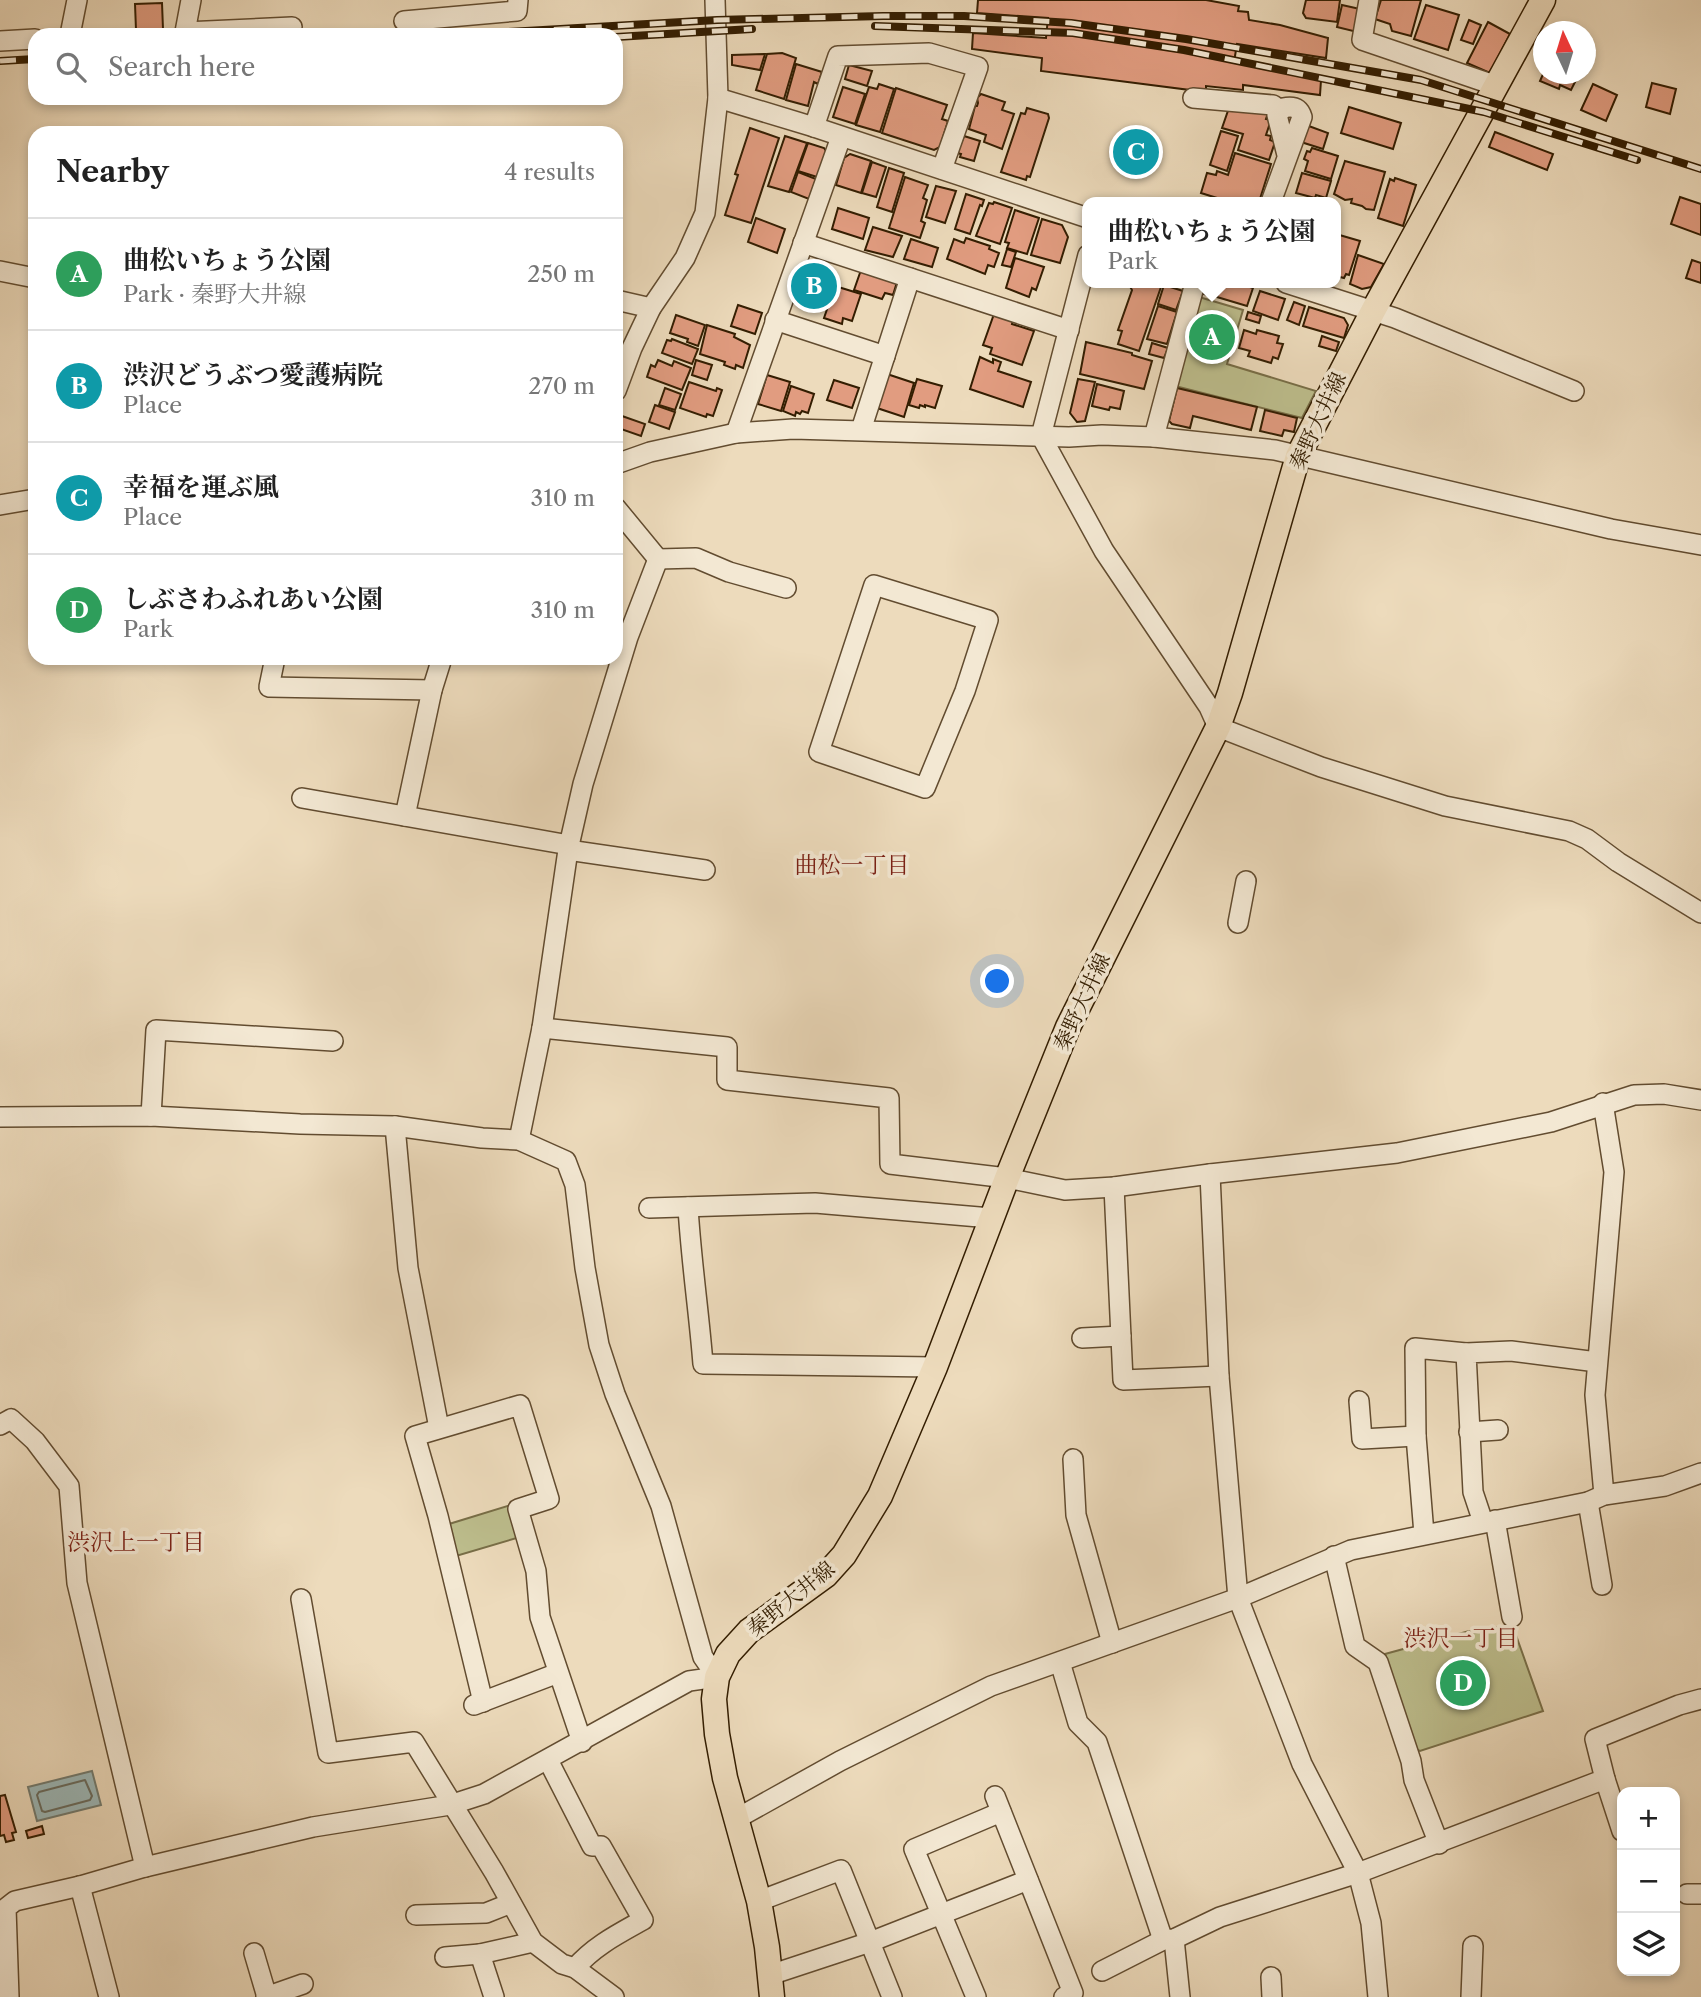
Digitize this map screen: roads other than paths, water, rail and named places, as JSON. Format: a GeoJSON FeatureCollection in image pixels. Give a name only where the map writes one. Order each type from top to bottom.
{"type":"FeatureCollection","features":[{"type":"Feature","properties":{"kind":"main road","name":"秦野大井線"},"geometry":{"type":"LineString","coordinates":[[771,1986],[759,1901],[725,1778],[717,1734],[714,1699],[717,1677],[728,1654],[749,1631],[826,1575],[844,1555],[880,1496],[935,1367],[1007,1178],[1069,1027],[1218,726],[1230,694],[1298,456],[1373,311],[1544,0]]}},
{"type":"Feature","properties":{"kind":"street"},"geometry":{"type":"LineString","coordinates":[[71,28],[77,0]]}},
{"type":"Feature","properties":{"kind":"street"},"geometry":{"type":"LineString","coordinates":[[186,28],[191,0]]}},
{"type":"Feature","properties":{"kind":"street"},"geometry":{"type":"LineString","coordinates":[[404,20],[517,11],[519,0]]}},
{"type":"Feature","properties":{"kind":"street"},"geometry":{"type":"LineString","coordinates":[[623,372],[651,308],[685,258],[705,213],[718,99],[715,0]]}},
{"type":"Feature","properties":{"kind":"street"},"geometry":{"type":"LineString","coordinates":[[1369,0],[1362,40],[1497,86]]}},
{"type":"Feature","properties":{"kind":"street"},"geometry":{"type":"LineString","coordinates":[[271,28],[292,27]]}},
{"type":"Feature","properties":{"kind":"street"},"geometry":{"type":"LineString","coordinates":[[0,41],[28,39]]}},
{"type":"Feature","properties":{"kind":"street"},"geometry":{"type":"LineString","coordinates":[[814,128],[838,56],[929,53],[978,67],[942,169]]}},
{"type":"Feature","properties":{"kind":"street"},"geometry":{"type":"LineString","coordinates":[[1193,98],[1273,105],[1280,110],[1277,120],[1287,155],[1273,197]]}},
{"type":"Feature","properties":{"kind":"street"},"geometry":{"type":"LineString","coordinates":[[718,99],[1082,216]]}},
{"type":"Feature","properties":{"kind":"street"},"geometry":{"type":"LineString","coordinates":[[736,433],[841,137]]}},
{"type":"Feature","properties":{"kind":"street"},"geometry":{"type":"LineString","coordinates":[[803,243],[1069,330]]}},
{"type":"Feature","properties":{"kind":"street"},"geometry":{"type":"LineString","coordinates":[[0,271],[28,277]]}},
{"type":"Feature","properties":{"kind":"street"},"geometry":{"type":"LineString","coordinates":[[862,430],[910,278]]}},
{"type":"Feature","properties":{"kind":"street"},"geometry":{"type":"LineString","coordinates":[[1082,279],[1041,436],[1104,551],[1209,707],[1218,726],[1321,767],[1446,806],[1569,831],[1587,839],[1618,862],[1701,913]]}},
{"type":"Feature","properties":{"kind":"street"},"geometry":{"type":"LineString","coordinates":[[1154,437],[1194,288]]}},
{"type":"Feature","properties":{"kind":"street"},"geometry":{"type":"LineString","coordinates":[[1302,288],[1373,311],[1574,391]]}},
{"type":"Feature","properties":{"kind":"street"},"geometry":{"type":"LineString","coordinates":[[623,302],[651,308]]}},
{"type":"Feature","properties":{"kind":"street"},"geometry":{"type":"LineString","coordinates":[[775,320],[885,356]]}},
{"type":"Feature","properties":{"kind":"street"},"geometry":{"type":"LineString","coordinates":[[623,462],[650,452],[736,433],[793,429],[1154,437],[1275,450],[1611,529],[1701,545]]}},
{"type":"Feature","properties":{"kind":"street"},"geometry":{"type":"LineString","coordinates":[[0,505],[28,500]]}},
{"type":"Feature","properties":{"kind":"street"},"geometry":{"type":"LineString","coordinates":[[623,516],[658,559]]}},
{"type":"Feature","properties":{"kind":"street"},"geometry":{"type":"LineString","coordinates":[[658,559],[696,558],[729,572],[786,588]]}},
{"type":"Feature","properties":{"kind":"street"},"geometry":{"type":"LineString","coordinates":[[623,653],[658,559]]}},
{"type":"Feature","properties":{"kind":"street"},"geometry":{"type":"LineString","coordinates":[[874,585],[988,620],[965,691],[925,788],[819,752],[874,585]]}},
{"type":"Feature","properties":{"kind":"street"},"geometry":{"type":"LineString","coordinates":[[274,665],[269,687],[432,690]]}},
{"type":"Feature","properties":{"kind":"street"},"geometry":{"type":"LineString","coordinates":[[405,816],[440,665]]}},
{"type":"Feature","properties":{"kind":"street"},"geometry":{"type":"LineString","coordinates":[[519,1140],[542,1028],[569,847],[583,784],[619,665]]}},
{"type":"Feature","properties":{"kind":"street"},"geometry":{"type":"LineString","coordinates":[[302,798],[705,870]]}},
{"type":"Feature","properties":{"kind":"street"},"geometry":{"type":"LineString","coordinates":[[1238,923],[1246,881]]}},
{"type":"Feature","properties":{"kind":"street"},"geometry":{"type":"LineString","coordinates":[[542,1028],[727,1047],[727,1080],[889,1098],[890,1164],[1007,1178],[1065,1190],[1114,1187],[1397,1153],[1551,1122],[1634,1095],[1654,1094],[1701,1100]]}},
{"type":"Feature","properties":{"kind":"street"},"geometry":{"type":"LineString","coordinates":[[150,1116],[156,1030],[333,1041]]}},
{"type":"Feature","properties":{"kind":"street"},"geometry":{"type":"LineString","coordinates":[[1602,1585],[1596,1498],[1595,1408],[1614,1172],[1604,1103]]}},
{"type":"Feature","properties":{"kind":"street"},"geometry":{"type":"LineString","coordinates":[[0,1116],[150,1116],[395,1126],[482,1138],[519,1140],[566,1161],[572,1171],[599,1345],[615,1394],[660,1506],[703,1657],[717,1677],[689,1681],[484,1794],[450,1805],[313,1827],[15,1901],[6,1908],[3,1964],[9,1997]]}},
{"type":"Feature","properties":{"kind":"street"},"geometry":{"type":"LineString","coordinates":[[395,1126],[408,1268],[439,1428]]}},
{"type":"Feature","properties":{"kind":"street"},"geometry":{"type":"LineString","coordinates":[[1210,1174],[1219,1376],[1238,1598],[1303,1764],[1358,1873],[1371,1923],[1378,1997]]}},
{"type":"Feature","properties":{"kind":"street"},"geometry":{"type":"LineString","coordinates":[[1114,1187],[1123,1380],[1219,1376]]}},
{"type":"Feature","properties":{"kind":"street"},"geometry":{"type":"LineString","coordinates":[[649,1208],[815,1203],[991,1219]]}},
{"type":"Feature","properties":{"kind":"street"},"geometry":{"type":"LineString","coordinates":[[688,1208],[703,1364],[935,1367]]}},
{"type":"Feature","properties":{"kind":"street"},"geometry":{"type":"LineString","coordinates":[[1082,1338],[1121,1336]]}},
{"type":"Feature","properties":{"kind":"street"},"geometry":{"type":"LineString","coordinates":[[1424,1534],[1416,1436],[1415,1348],[1466,1353],[1511,1351],[1597,1362]]}},
{"type":"Feature","properties":{"kind":"street"},"geometry":{"type":"LineString","coordinates":[[1466,1353],[1473,1492],[1489,1521],[1512,1617]]}},
{"type":"Feature","properties":{"kind":"street"},"geometry":{"type":"LineString","coordinates":[[1359,1401],[1362,1439],[1416,1436]]}},
{"type":"Feature","properties":{"kind":"street"},"geometry":{"type":"LineString","coordinates":[[558,1673],[478,1704],[438,1516],[415,1436],[520,1405],[549,1499],[518,1508],[536,1571],[540,1617],[582,1742]]}},
{"type":"Feature","properties":{"kind":"street"},"geometry":{"type":"LineString","coordinates":[[0,1425],[11,1419],[69,1486],[77,1583],[145,1867]]}},
{"type":"Feature","properties":{"kind":"street"},"geometry":{"type":"LineString","coordinates":[[1469,1432],[1498,1430]]}},
{"type":"Feature","properties":{"kind":"street"},"geometry":{"type":"LineString","coordinates":[[1073,1459],[1076,1515],[1112,1643]]}},
{"type":"Feature","properties":{"kind":"street"},"geometry":{"type":"LineString","coordinates":[[736,1819],[930,1714],[991,1686],[1238,1598],[1334,1556],[1424,1534],[1665,1486],[1701,1473]]}},
{"type":"Feature","properties":{"kind":"street"},"geometry":{"type":"LineString","coordinates":[[1334,1556],[1355,1646],[1378,1662],[1411,1761],[1414,1780],[1439,1844]]}},
{"type":"Feature","properties":{"kind":"street"},"geometry":{"type":"LineString","coordinates":[[301,1599],[328,1753],[414,1742],[533,1942],[614,1997]]}},
{"type":"Feature","properties":{"kind":"street"},"geometry":{"type":"LineString","coordinates":[[1060,1662],[1078,1723],[1097,1742],[1169,1940],[1180,1997]]}},
{"type":"Feature","properties":{"kind":"street"},"geometry":{"type":"LineString","coordinates":[[1617,1815],[1595,1739],[1679,1705],[1701,1699]]}},
{"type":"Feature","properties":{"kind":"street"},"geometry":{"type":"LineString","coordinates":[[548,1760],[592,1846],[601,1846],[643,1920],[600,1944],[575,1968]]}},
{"type":"Feature","properties":{"kind":"street"},"geometry":{"type":"LineString","coordinates":[[1101,1971],[1220,1917],[1439,1844],[1605,1779]]}},
{"type":"Feature","properties":{"kind":"street"},"geometry":{"type":"LineString","coordinates":[[976,1997],[914,1849],[998,1804],[1073,1993],[1064,1997]]}},
{"type":"Feature","properties":{"kind":"street"},"geometry":{"type":"LineString","coordinates":[[759,1901],[841,1870],[892,1997]]}},
{"type":"Feature","properties":{"kind":"street"},"geometry":{"type":"LineString","coordinates":[[771,1986],[870,1942],[1028,1880]]}},
{"type":"Feature","properties":{"kind":"street"},"geometry":{"type":"LineString","coordinates":[[80,1886],[109,1997]]}},
{"type":"Feature","properties":{"kind":"street"},"geometry":{"type":"LineString","coordinates":[[416,1915],[486,1913],[511,1903]]}},
{"type":"Feature","properties":{"kind":"street"},"geometry":{"type":"LineString","coordinates":[[445,1957],[480,1954],[533,1942]]}},
{"type":"Feature","properties":{"kind":"street"},"geometry":{"type":"LineString","coordinates":[[1471,1997],[1473,1946]]}},
{"type":"Feature","properties":{"kind":"street"},"geometry":{"type":"LineString","coordinates":[[254,1953],[266,1997],[303,1984]]}},
{"type":"Feature","properties":{"kind":"street"},"geometry":{"type":"LineString","coordinates":[[480,1954],[494,1997]]}},
{"type":"Feature","properties":{"kind":"water"},"geometry":{"type":"Polygon","coordinates":[[[92,1771],[101,1805],[37,1821],[28,1787],[92,1771]]]}},
{"type":"Feature","properties":{"kind":"railway"},"geometry":{"type":"LineString","coordinates":[[579,28],[717,20],[883,16],[964,16],[1071,23],[1186,39],[1421,80],[1701,169]]}},
{"type":"Feature","properties":{"kind":"railway"},"geometry":{"type":"LineString","coordinates":[[875,26],[1073,33],[1184,50],[1484,112],[1637,160]]}},
{"type":"Feature","properties":{"kind":"railway"},"geometry":{"type":"LineString","coordinates":[[623,37],[752,29]]}},
{"type":"Feature","properties":{"kind":"railway"},"geometry":{"type":"LineString","coordinates":[[0,61],[28,59]]}},
{"type":"Feature","properties":{"kind":"place","name":"幸福を運ぶ風"},"geometry":{"type":"Point","coordinates":[1136,152]}},
{"type":"Feature","properties":{"kind":"place","name":"渋沢どうぶつ愛護病院"},"geometry":{"type":"Point","coordinates":[814,286]}},
{"type":"Feature","properties":{"kind":"place","name":"曲松いちょう公園"},"geometry":{"type":"Point","coordinates":[1212,337]}},
{"type":"Feature","properties":{"kind":"place","name":"しぶさわふれあい公園"},"geometry":{"type":"Point","coordinates":[1463,1683]}},
{"type":"Feature","properties":{"kind":"district","name":"曲松一丁目"},"geometry":{"type":"Point","coordinates":[852,865]}},
{"type":"Feature","properties":{"kind":"district","name":"渋沢上一丁目"},"geometry":{"type":"Point","coordinates":[136,1542]}},
{"type":"Feature","properties":{"kind":"district","name":"渋沢一丁目"},"geometry":{"type":"Point","coordinates":[1461,1638]}}]}
